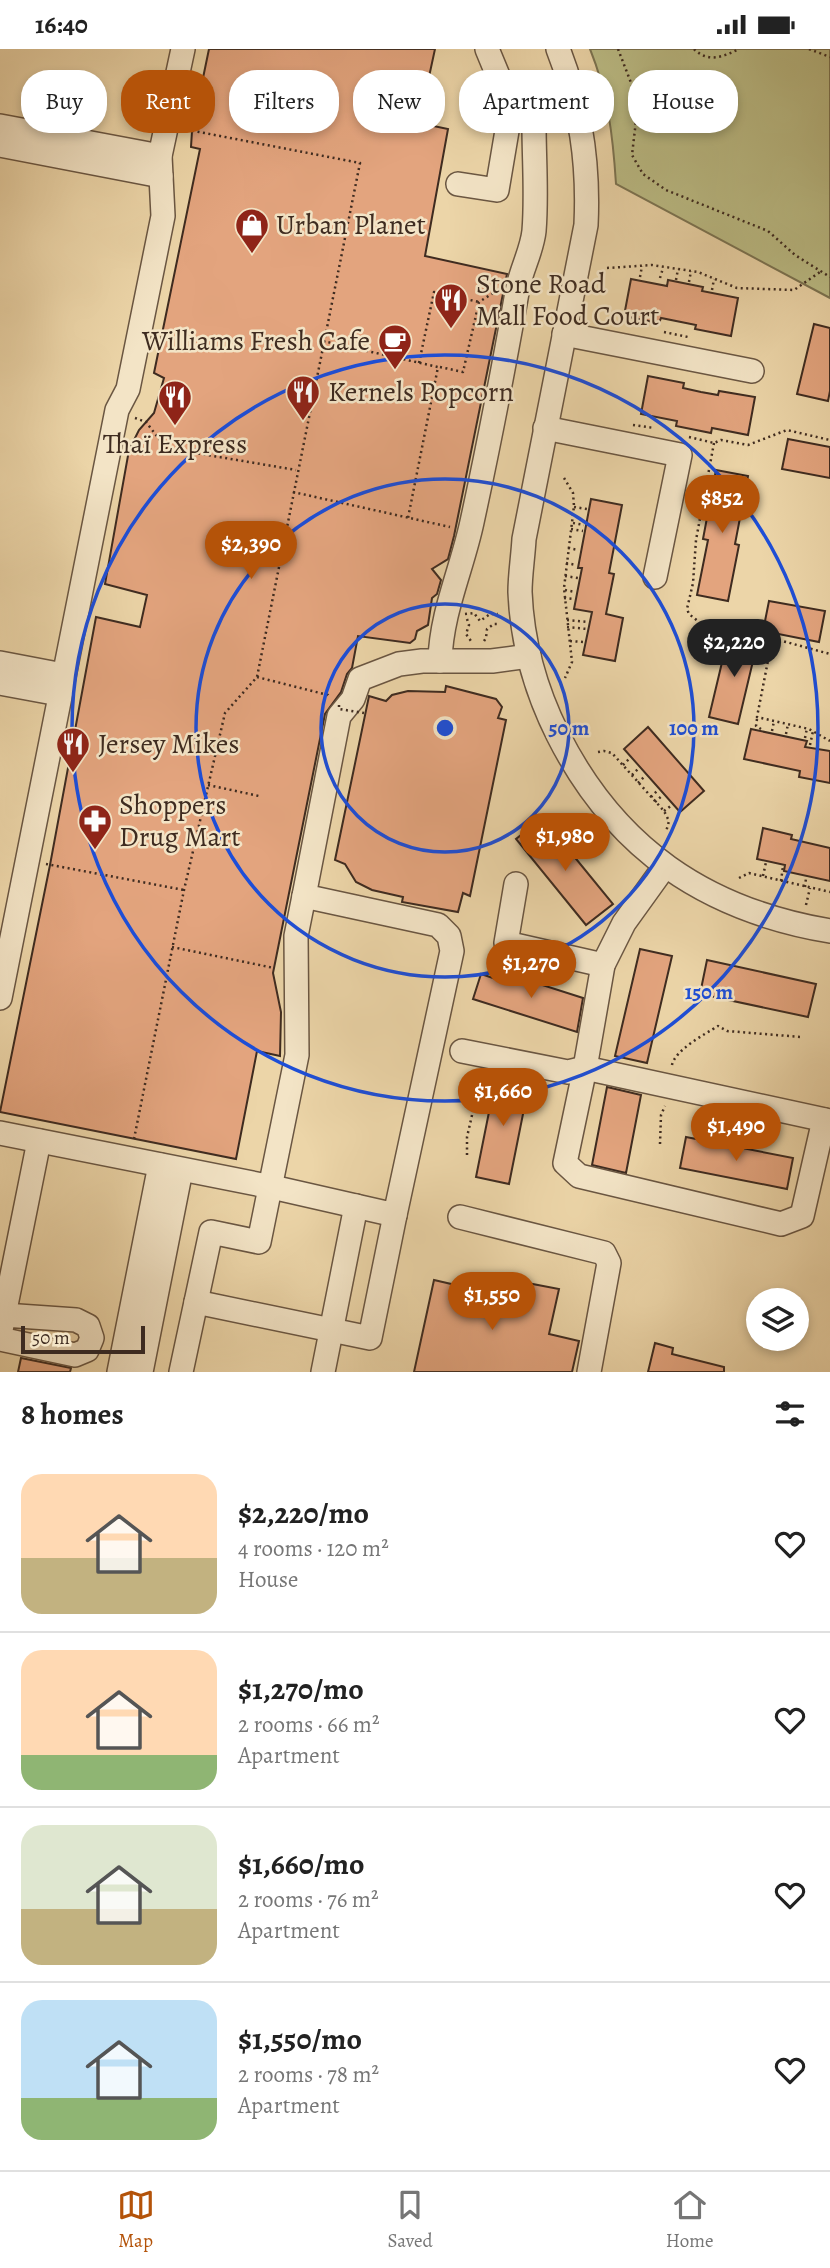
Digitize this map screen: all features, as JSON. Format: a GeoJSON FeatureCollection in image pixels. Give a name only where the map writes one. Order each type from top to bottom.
{"type":"FeatureCollection","features":[{"type":"Feature","properties":{"kind":"street"},"geometry":{"type":"LineString","coordinates":[[0,998],[117,410],[128,389],[163,216],[160,166],[183,49]]}},
{"type":"Feature","properties":{"kind":"street"},"geometry":{"type":"LineString","coordinates":[[487,49],[496,70]]}},
{"type":"Feature","properties":{"kind":"street"},"geometry":{"type":"LineString","coordinates":[[558,49],[565,70]]}},
{"type":"Feature","properties":{"kind":"street"},"geometry":{"type":"LineString","coordinates":[[0,126],[160,166]]}},
{"type":"Feature","properties":{"kind":"street"},"geometry":{"type":"LineString","coordinates":[[458,184],[497,190],[507,133]]}},
{"type":"Feature","properties":{"kind":"street"},"geometry":{"type":"LineString","coordinates":[[440,661],[445,616],[471,529],[521,272],[534,233],[534,133]]}},
{"type":"Feature","properties":{"kind":"street"},"geometry":{"type":"LineString","coordinates":[[582,133],[587,192],[586,225],[524,539],[520,592],[529,656],[545,709],[580,774],[609,814],[665,866],[743,908],[789,923],[830,931]]}},
{"type":"Feature","properties":{"kind":"street"},"geometry":{"type":"LineString","coordinates":[[0,145],[160,166]]}},
{"type":"Feature","properties":{"kind":"street"},"geometry":{"type":"LineString","coordinates":[[564,334],[752,371]]}},
{"type":"Feature","properties":{"kind":"street"},"geometry":{"type":"LineString","coordinates":[[545,428],[680,455],[655,577]]}},
{"type":"Feature","properties":{"kind":"street"},"geometry":{"type":"LineString","coordinates":[[181,1372],[211,1232],[260,1242],[297,1055],[296,936],[336,708],[353,699],[360,679],[399,664],[492,661],[529,656]]}},
{"type":"Feature","properties":{"kind":"street"},"geometry":{"type":"LineString","coordinates":[[0,663],[61,685]]}},
{"type":"Feature","properties":{"kind":"street"},"geometry":{"type":"LineString","coordinates":[[0,683],[61,685]]}},
{"type":"Feature","properties":{"kind":"street"},"geometry":{"type":"LineString","coordinates":[[462,1051],[568,1072],[585,1067],[827,1121],[802,1216],[781,1224],[579,1175],[565,1163],[585,1067],[603,965],[624,923],[665,866]]}},
{"type":"Feature","properties":{"kind":"street"},"geometry":{"type":"LineString","coordinates":[[516,884],[506,943],[603,965]]}},
{"type":"Feature","properties":{"kind":"street"},"geometry":{"type":"LineString","coordinates":[[196,1302],[370,1338],[452,951],[449,936],[440,917],[304,896]]}},
{"type":"Feature","properties":{"kind":"street"},"geometry":{"type":"LineString","coordinates":[[0,1133],[272,1187],[395,1215]]}},
{"type":"Feature","properties":{"kind":"street"},"geometry":{"type":"LineString","coordinates":[[1,1329],[39,1141]]}},
{"type":"Feature","properties":{"kind":"street"},"geometry":{"type":"LineString","coordinates":[[119,1372],[171,1168]]}},
{"type":"Feature","properties":{"kind":"street"},"geometry":{"type":"LineString","coordinates":[[141,1372],[171,1168]]}},
{"type":"Feature","properties":{"kind":"street"},"geometry":{"type":"LineString","coordinates":[[323,1372],[356,1206]]}},
{"type":"Feature","properties":{"kind":"street"},"geometry":{"type":"LineString","coordinates":[[460,1217],[604,1253],[608,1263],[589,1372]]}},
{"type":"Feature","properties":{"kind":"path"},"geometry":{"type":"LineString","coordinates":[[618,49],[633,88],[638,112],[632,155],[643,174],[666,190],[768,231],[795,255],[830,277]]}},
{"type":"Feature","properties":{"kind":"path"},"geometry":{"type":"LineString","coordinates":[[694,49],[712,58],[726,56],[739,49]]}},
{"type":"Feature","properties":{"kind":"path"},"geometry":{"type":"LineString","coordinates":[[809,49],[830,57]]}},
{"type":"Feature","properties":{"kind":"path"},"geometry":{"type":"LineString","coordinates":[[134,1139],[184,890],[225,713],[257,677],[296,470],[360,163],[205,133]]}},
{"type":"Feature","properties":{"kind":"path"},"geometry":{"type":"LineString","coordinates":[[640,277],[642,266]]}},
{"type":"Feature","properties":{"kind":"path"},"geometry":{"type":"LineString","coordinates":[[607,268],[663,267],[691,271],[733,286],[794,290],[820,272]]}},
{"type":"Feature","properties":{"kind":"path"},"geometry":{"type":"LineString","coordinates":[[660,278],[663,267]]}},
{"type":"Feature","properties":{"kind":"path"},"geometry":{"type":"LineString","coordinates":[[676,280],[678,269]]}},
{"type":"Feature","properties":{"kind":"path"},"geometry":{"type":"LineString","coordinates":[[689,282],[691,271]]}},
{"type":"Feature","properties":{"kind":"path"},"geometry":{"type":"LineString","coordinates":[[712,290],[714,279]]}},
{"type":"Feature","properties":{"kind":"path"},"geometry":{"type":"LineString","coordinates":[[731,294],[733,286]]}},
{"type":"Feature","properties":{"kind":"path"},"geometry":{"type":"LineString","coordinates":[[323,341],[463,372],[479,302],[500,288]]}},
{"type":"Feature","properties":{"kind":"path"},"geometry":{"type":"LineString","coordinates":[[419,363],[434,292],[479,302]]}},
{"type":"Feature","properties":{"kind":"path"},"geometry":{"type":"LineString","coordinates":[[408,518],[438,367]]}},
{"type":"Feature","properties":{"kind":"path"},"geometry":{"type":"LineString","coordinates":[[135,418],[146,422],[166,448],[296,470]]}},
{"type":"Feature","properties":{"kind":"path"},"geometry":{"type":"LineString","coordinates":[[680,455],[683,436],[714,443],[721,440],[748,445],[787,431],[822,441],[830,440]]}},
{"type":"Feature","properties":{"kind":"path"},"geometry":{"type":"LineString","coordinates":[[714,443],[696,540],[693,583],[687,609],[692,619],[704,626],[735,628],[772,636],[830,654]]}},
{"type":"Feature","properties":{"kind":"path"},"geometry":{"type":"LineString","coordinates":[[564,478],[573,493],[574,507],[564,590],[572,662],[565,678]]}},
{"type":"Feature","properties":{"kind":"path"},"geometry":{"type":"LineString","coordinates":[[292,492],[471,529]]}},
{"type":"Feature","properties":{"kind":"path"},"geometry":{"type":"LineString","coordinates":[[574,507],[587,509]]}},
{"type":"Feature","properties":{"kind":"path"},"geometry":{"type":"LineString","coordinates":[[572,523],[584,525]]}},
{"type":"Feature","properties":{"kind":"path"},"geometry":{"type":"LineString","coordinates":[[571,529],[583,531]]}},
{"type":"Feature","properties":{"kind":"path"},"geometry":{"type":"LineString","coordinates":[[568,548],[578,550]]}},
{"type":"Feature","properties":{"kind":"path"},"geometry":{"type":"LineString","coordinates":[[566,563],[576,565]]}},
{"type":"Feature","properties":{"kind":"path"},"geometry":{"type":"LineString","coordinates":[[565,576],[578,578]]}},
{"type":"Feature","properties":{"kind":"path"},"geometry":{"type":"LineString","coordinates":[[564,590],[575,592]]}},
{"type":"Feature","properties":{"kind":"path"},"geometry":{"type":"LineString","coordinates":[[564,598],[574,599]]}},
{"type":"Feature","properties":{"kind":"path"},"geometry":{"type":"LineString","coordinates":[[498,614],[490,614],[480,621],[474,613],[464,614],[469,625],[466,634],[468,639],[477,643],[486,638],[487,629],[499,624]]}},
{"type":"Feature","properties":{"kind":"path"},"geometry":{"type":"LineString","coordinates":[[566,619],[588,622]]}},
{"type":"Feature","properties":{"kind":"path"},"geometry":{"type":"LineString","coordinates":[[567,627],[587,629]]}},
{"type":"Feature","properties":{"kind":"path"},"geometry":{"type":"LineString","coordinates":[[761,729],[755,726],[772,636]]}},
{"type":"Feature","properties":{"kind":"path"},"geometry":{"type":"LineString","coordinates":[[787,642],[788,637]]}},
{"type":"Feature","properties":{"kind":"path"},"geometry":{"type":"LineString","coordinates":[[795,644],[796,638]]}},
{"type":"Feature","properties":{"kind":"path"},"geometry":{"type":"LineString","coordinates":[[569,641],[584,642]]}},
{"type":"Feature","properties":{"kind":"path"},"geometry":{"type":"LineString","coordinates":[[813,649],[815,642]]}},
{"type":"Feature","properties":{"kind":"path"},"geometry":{"type":"LineString","coordinates":[[257,677],[328,695],[336,708],[364,713]]}},
{"type":"Feature","properties":{"kind":"path"},"geometry":{"type":"LineString","coordinates":[[757,717],[807,728],[830,741]]}},
{"type":"Feature","properties":{"kind":"path"},"geometry":{"type":"LineString","coordinates":[[772,731],[774,721]]}},
{"type":"Feature","properties":{"kind":"path"},"geometry":{"type":"LineString","coordinates":[[786,734],[788,724]]}},
{"type":"Feature","properties":{"kind":"path"},"geometry":{"type":"LineString","coordinates":[[805,738],[807,728]]}},
{"type":"Feature","properties":{"kind":"path"},"geometry":{"type":"LineString","coordinates":[[810,745],[813,731]]}},
{"type":"Feature","properties":{"kind":"path"},"geometry":{"type":"LineString","coordinates":[[598,753],[608,751],[664,811],[669,821],[666,832]]}},
{"type":"Feature","properties":{"kind":"path"},"geometry":{"type":"LineString","coordinates":[[623,765],[630,758]]}},
{"type":"Feature","properties":{"kind":"path"},"geometry":{"type":"LineString","coordinates":[[632,775],[639,768]]}},
{"type":"Feature","properties":{"kind":"path"},"geometry":{"type":"LineString","coordinates":[[638,783],[645,776]]}},
{"type":"Feature","properties":{"kind":"path"},"geometry":{"type":"LineString","coordinates":[[208,785],[259,796]]}},
{"type":"Feature","properties":{"kind":"path"},"geometry":{"type":"LineString","coordinates":[[651,797],[658,790]]}},
{"type":"Feature","properties":{"kind":"path"},"geometry":{"type":"LineString","coordinates":[[655,802],[663,795]]}},
{"type":"Feature","properties":{"kind":"path"},"geometry":{"type":"LineString","coordinates":[[664,811],[672,805]]}},
{"type":"Feature","properties":{"kind":"path"},"geometry":{"type":"LineString","coordinates":[[26,862],[184,890]]}},
{"type":"Feature","properties":{"kind":"path"},"geometry":{"type":"LineString","coordinates":[[763,877],[766,862]]}},
{"type":"Feature","properties":{"kind":"path"},"geometry":{"type":"LineString","coordinates":[[780,881],[783,866]]}},
{"type":"Feature","properties":{"kind":"path"},"geometry":{"type":"LineString","coordinates":[[739,878],[748,873],[830,892]]}},
{"type":"Feature","properties":{"kind":"path"},"geometry":{"type":"LineString","coordinates":[[786,883],[789,873]]}},
{"type":"Feature","properties":{"kind":"path"},"geometry":{"type":"LineString","coordinates":[[805,887],[806,878]]}},
{"type":"Feature","properties":{"kind":"path"},"geometry":{"type":"LineString","coordinates":[[814,889],[816,880]]}},
{"type":"Feature","properties":{"kind":"path"},"geometry":{"type":"LineString","coordinates":[[172,947],[274,968]]}},
{"type":"Feature","properties":{"kind":"path"},"geometry":{"type":"LineString","coordinates":[[660,1144],[661,1115],[664,1112],[673,1059],[692,1043],[718,1026],[727,1031],[802,1037]]}},
{"type":"Feature","properties":{"kind":"path"},"geometry":{"type":"LineString","coordinates":[[467,1155],[467,1137],[486,1056]]}},
{"type":"Feature","properties":{"kind":"green space"},"geometry":{"type":"Polygon","coordinates":[[[590,49],[830,49],[830,298],[616,184],[611,133],[614,133],[614,70],[597,70],[590,49]]]}},
{"type":"Feature","properties":{"kind":"building"},"geometry":{"type":"Polygon","coordinates":[[[209,49],[435,49],[430,70],[353,70],[353,133],[445,133],[445,128],[448,129],[425,256],[507,274],[454,536],[448,559],[432,569],[441,580],[437,594],[432,598],[428,625],[417,631],[415,639],[410,643],[358,636],[352,668],[341,692],[325,714],[273,973],[281,1012],[280,1056],[257,1051],[236,1159],[0,1112],[96,617],[140,627],[147,595],[105,584],[129,450],[139,430],[154,413],[164,378],[154,373],[200,149],[191,147],[192,133],[215,133],[215,70],[205,70],[209,49]]]}},
{"type":"Feature","properties":{"kind":"building"},"geometry":{"type":"Polygon","coordinates":[[[631,279],[667,286],[668,280],[703,287],[702,291],[738,298],[731,336],[695,329],[696,325],[661,318],[659,323],[624,316],[631,279]]]}},
{"type":"Feature","properties":{"kind":"building"},"geometry":{"type":"Polygon","coordinates":[[[814,324],[830,328],[828,401],[797,394],[814,324]]]}},
{"type":"Feature","properties":{"kind":"building"},"geometry":{"type":"Polygon","coordinates":[[[648,376],[684,383],[683,388],[701,392],[718,395],[719,391],[755,397],[748,435],[712,428],[711,433],[676,426],[677,421],[641,414],[648,376]]]}},
{"type":"Feature","properties":{"kind":"building"},"geometry":{"type":"Polygon","coordinates":[[[788,439],[830,447],[830,478],[782,469],[788,439]]]}},
{"type":"Feature","properties":{"kind":"building"},"geometry":{"type":"Polygon","coordinates":[[[716,470],[748,476],[728,601],[697,595],[708,540],[703,539],[716,470]]]}},
{"type":"Feature","properties":{"kind":"building"},"geometry":{"type":"Polygon","coordinates":[[[591,499],[622,505],[609,573],[614,574],[606,614],[623,618],[615,661],[583,655],[592,612],[574,609],[582,568],[578,568],[591,499]]]}},
{"type":"Feature","properties":{"kind":"building"},"geometry":{"type":"Polygon","coordinates":[[[769,601],[825,611],[819,642],[763,631],[769,601]]]}},
{"type":"Feature","properties":{"kind":"building"},"geometry":{"type":"Polygon","coordinates":[[[729,633],[758,640],[738,724],[709,717],[729,633]]]}},
{"type":"Feature","properties":{"kind":"building"},"geometry":{"type":"Polygon","coordinates":[[[446,686],[496,699],[502,707],[498,718],[506,720],[470,896],[463,893],[458,912],[402,902],[403,897],[372,890],[356,882],[345,864],[335,860],[369,696],[386,701],[392,695],[408,691],[445,692],[446,686]]]}},
{"type":"Feature","properties":{"kind":"building"},"geometry":{"type":"Polygon","coordinates":[[[648,727],[704,791],[680,812],[624,749],[648,727]]]}},
{"type":"Feature","properties":{"kind":"building"},"geometry":{"type":"Polygon","coordinates":[[[751,729],[807,741],[805,747],[830,751],[830,783],[799,777],[800,771],[744,759],[751,729]]]}},
{"type":"Feature","properties":{"kind":"building"},"geometry":{"type":"Polygon","coordinates":[[[539,821],[555,841],[559,838],[613,904],[586,925],[516,839],[539,821]]]}},
{"type":"Feature","properties":{"kind":"building"},"geometry":{"type":"Polygon","coordinates":[[[763,828],[792,835],[791,839],[830,848],[830,881],[784,871],[785,865],[757,859],[763,828]]]}},
{"type":"Feature","properties":{"kind":"building"},"geometry":{"type":"Polygon","coordinates":[[[640,949],[672,956],[647,1063],[615,1056],[640,949]]]}},
{"type":"Feature","properties":{"kind":"building"},"geometry":{"type":"Polygon","coordinates":[[[707,960],[816,984],[808,1017],[700,994],[707,960]]]}},
{"type":"Feature","properties":{"kind":"building"},"geometry":{"type":"Polygon","coordinates":[[[481,974],[505,982],[508,974],[583,998],[577,1032],[473,999],[481,974]]]}},
{"type":"Feature","properties":{"kind":"building"},"geometry":{"type":"Polygon","coordinates":[[[497,1072],[530,1079],[509,1184],[476,1177],[497,1072]]]}},
{"type":"Feature","properties":{"kind":"building"},"geometry":{"type":"Polygon","coordinates":[[[607,1087],[641,1095],[626,1173],[592,1165],[607,1087]]]}},
{"type":"Feature","properties":{"kind":"building"},"geometry":{"type":"Polygon","coordinates":[[[686,1137],[793,1158],[787,1189],[680,1168],[686,1137]]]}},
{"type":"Feature","properties":{"kind":"building"},"geometry":{"type":"Polygon","coordinates":[[[461,1278],[478,1281],[475,1293],[517,1303],[522,1282],[559,1289],[549,1334],[579,1341],[572,1372],[414,1372],[434,1280],[460,1286],[461,1278]]]}},
{"type":"Feature","properties":{"kind":"building"},"geometry":{"type":"Polygon","coordinates":[[[655,1343],[673,1348],[672,1354],[724,1367],[724,1372],[648,1372],[655,1343]]]}},
{"type":"Feature","properties":{"kind":"building"},"geometry":{"type":"Polygon","coordinates":[[[21,1358],[71,1368],[70,1372],[18,1372],[21,1358]]]}},
{"type":"Feature","properties":{"kind":"place","name":"Urban Planet"},"geometry":{"type":"Point","coordinates":[252,255]}},
{"type":"Feature","properties":{"kind":"place","name":"Stone Road Mall Food Court"},"geometry":{"type":"Point","coordinates":[451,330]}},
{"type":"Feature","properties":{"kind":"place","name":"Williams Fresh Cafe"},"geometry":{"type":"Point","coordinates":[395,371]}},
{"type":"Feature","properties":{"kind":"place","name":"Kernels Popcorn"},"geometry":{"type":"Point","coordinates":[303,422]}},
{"type":"Feature","properties":{"kind":"place","name":"Thaï Express"},"geometry":{"type":"Point","coordinates":[175,427]}},
{"type":"Feature","properties":{"kind":"place","name":"Jersey Mikes"},"geometry":{"type":"Point","coordinates":[73,774]}},
{"type":"Feature","properties":{"kind":"place","name":"Shoppers Drug Mart"},"geometry":{"type":"Point","coordinates":[95,851]}}]}
